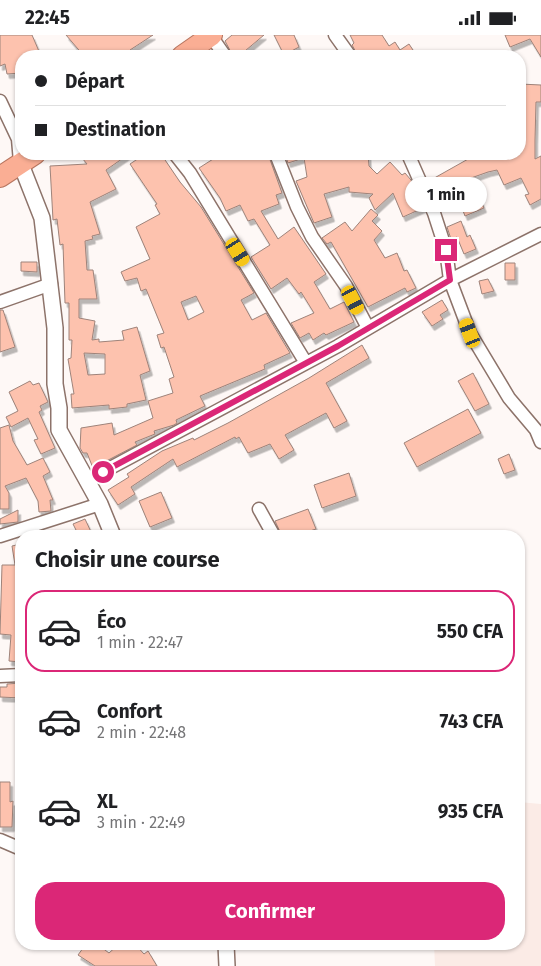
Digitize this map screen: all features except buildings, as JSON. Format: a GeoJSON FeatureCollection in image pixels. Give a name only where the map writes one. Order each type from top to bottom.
{"type":"FeatureCollection","features":[{"type":"Feature","properties":{"kind":"highway"},"geometry":{"type":"LineString","coordinates":[[191,50],[212,35]]}},
{"type":"Feature","properties":{"kind":"highway"},"geometry":{"type":"LineString","coordinates":[[0,177],[24,160]]}},
{"type":"Feature","properties":{"kind":"street"},"geometry":{"type":"LineString","coordinates":[[212,35],[221,50]]}},
{"type":"Feature","properties":{"kind":"street"},"geometry":{"type":"LineString","coordinates":[[335,35],[346,50]]}},
{"type":"Feature","properties":{"kind":"street"},"geometry":{"type":"LineString","coordinates":[[0,101],[15,133]]}},
{"type":"Feature","properties":{"kind":"street"},"geometry":{"type":"LineString","coordinates":[[28,160],[42,218],[51,283],[59,430],[100,504],[111,530]]}},
{"type":"Feature","properties":{"kind":"street"},"geometry":{"type":"LineString","coordinates":[[180,160],[190,173],[306,363]]}},
{"type":"Feature","properties":{"kind":"street"},"geometry":{"type":"LineString","coordinates":[[278,160],[297,207],[312,237],[346,286],[368,328]]}},
{"type":"Feature","properties":{"kind":"street"},"geometry":{"type":"LineString","coordinates":[[411,160],[434,213],[446,250],[450,280],[470,333],[510,398],[536,430],[541,441]]}},
{"type":"Feature","properties":{"kind":"street"},"geometry":{"type":"LineString","coordinates":[[86,481],[306,363],[450,280],[541,234]]}},
{"type":"Feature","properties":{"kind":"street"},"geometry":{"type":"LineString","coordinates":[[0,302],[51,283]]}},
{"type":"Feature","properties":{"kind":"street"},"geometry":{"type":"LineString","coordinates":[[19,530],[100,504]]}},
{"type":"Feature","properties":{"kind":"street"},"geometry":{"type":"LineString","coordinates":[[259,509],[271,530]]}},
{"type":"Feature","properties":{"kind":"street"},"geometry":{"type":"LineString","coordinates":[[0,536],[15,531]]}},
{"type":"Feature","properties":{"kind":"street"},"geometry":{"type":"LineString","coordinates":[[0,676],[15,675]]}},
{"type":"Feature","properties":{"kind":"street"},"geometry":{"type":"LineString","coordinates":[[0,840],[15,846]]}},
{"type":"Feature","properties":{"kind":"street"},"geometry":{"type":"LineString","coordinates":[[227,950],[228,966]]}},
{"type":"Feature","properties":{"kind":"shaded area"},"geometry":{"type":"Polygon","coordinates":[[[525,803],[541,804],[541,966],[435,966],[434,950],[525,950],[525,803]]]}},
{"type":"Feature","properties":{"kind":"route"},"geometry":{"type":"LineString","coordinates":[[103,472],[338,346],[450,280],[446,250]]}}]}
